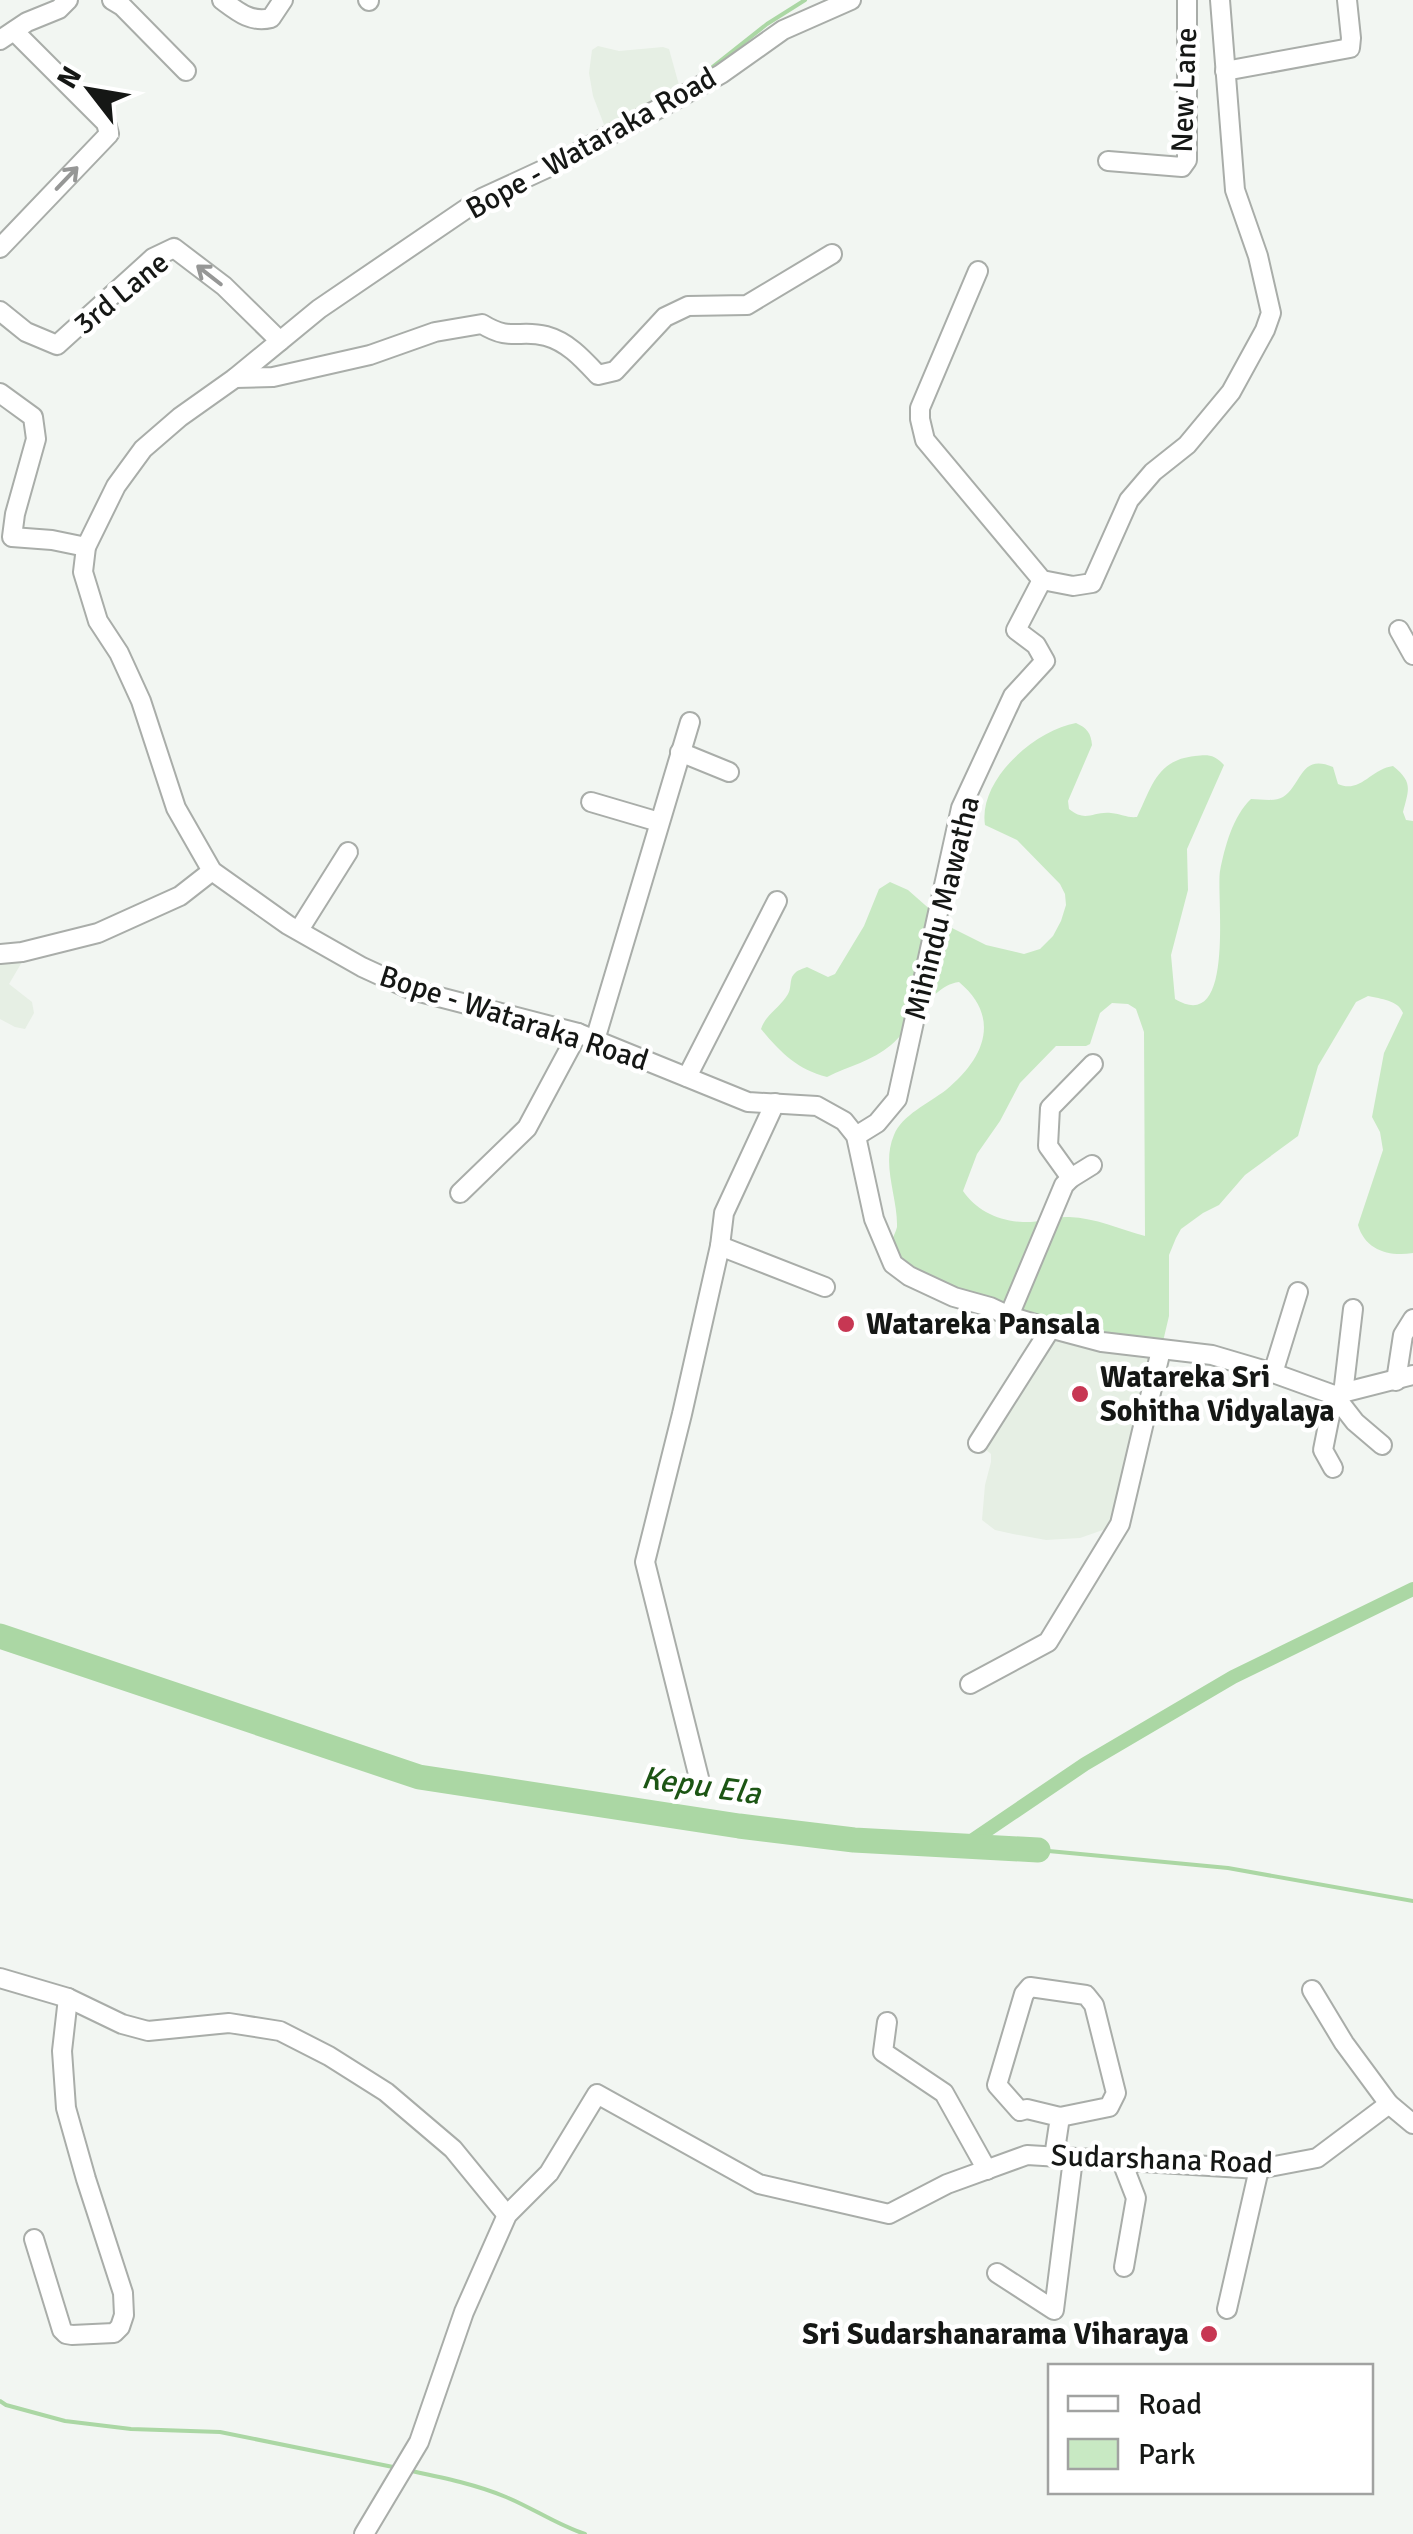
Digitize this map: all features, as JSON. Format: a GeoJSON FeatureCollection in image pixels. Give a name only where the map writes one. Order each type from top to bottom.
{"type":"FeatureCollection","features":[{"type":"Feature","properties":{"kind":"street"},"geometry":{"type":"LineString","coordinates":[[0,248],[109,134],[106,123],[7,35],[26,22],[59,9],[68,0]]}},
{"type":"Feature","properties":{"kind":"street"},"geometry":{"type":"LineString","coordinates":[[112,0],[186,71]]}},
{"type":"Feature","properties":{"kind":"street"},"geometry":{"type":"LineString","coordinates":[[222,0],[258,21],[271,18],[283,0]]}},
{"type":"Feature","properties":{"kind":"street","name":"Bope - Wataraka Road"},"geometry":{"type":"LineString","coordinates":[[851,0],[783,30],[682,96],[560,162],[482,198],[280,340],[142,449],[116,486],[86,547],[83,572],[98,621],[120,653],[141,701],[176,808],[212,871],[288,924],[362,967],[412,990],[587,1037],[748,1102],[817,1106],[844,1121],[856,1136]]}},
{"type":"Feature","properties":{"kind":"street","name":"New Lane"},"geometry":{"type":"LineString","coordinates":[[1108,162],[1182,167],[1186,160],[1187,0]]}},
{"type":"Feature","properties":{"kind":"street"},"geometry":{"type":"LineString","coordinates":[[978,272],[920,408],[926,440],[1042,580],[1073,586],[1092,583],[1129,500],[1186,445],[1231,392],[1266,330],[1271,313],[1233,178],[1220,0]]}},
{"type":"Feature","properties":{"kind":"street"},"geometry":{"type":"LineString","coordinates":[[1225,71],[1350,48],[1346,0]]}},
{"type":"Feature","properties":{"kind":"street","name":"3rd Lane"},"geometry":{"type":"LineString","coordinates":[[0,311],[26,332],[57,345],[153,258],[174,248],[224,286],[280,340]]}},
{"type":"Feature","properties":{"kind":"street"},"geometry":{"type":"LineString","coordinates":[[236,378],[274,377],[370,355],[435,332],[482,324],[499,334],[546,336],[576,351],[598,375],[616,370],[665,317],[688,306],[747,305],[832,254]]}},
{"type":"Feature","properties":{"kind":"street"},"geometry":{"type":"LineString","coordinates":[[0,393],[33,416],[36,438],[6,542],[52,540],[86,547]]}},
{"type":"Feature","properties":{"kind":"street","name":"Mihindu Mawatha"},"geometry":{"type":"LineString","coordinates":[[856,1136],[876,1123],[897,1099],[961,808],[1013,696],[1045,661],[1036,645],[1016,630],[1042,580]]}},
{"type":"Feature","properties":{"kind":"street"},"geometry":{"type":"LineString","coordinates":[[1399,630],[1413,655]]}},
{"type":"Feature","properties":{"kind":"street"},"geometry":{"type":"LineString","coordinates":[[460,1193],[527,1128],[587,1037],[690,722]]}},
{"type":"Feature","properties":{"kind":"street"},"geometry":{"type":"LineString","coordinates":[[680,752],[729,772]]}},
{"type":"Feature","properties":{"kind":"street"},"geometry":{"type":"LineString","coordinates":[[591,802],[659,822]]}},
{"type":"Feature","properties":{"kind":"street"},"geometry":{"type":"LineString","coordinates":[[299,930],[348,852]]}},
{"type":"Feature","properties":{"kind":"street"},"geometry":{"type":"LineString","coordinates":[[0,954],[98,933],[180,896],[212,871]]}},
{"type":"Feature","properties":{"kind":"street"},"geometry":{"type":"LineString","coordinates":[[687,1077],[777,902]]}},
{"type":"Feature","properties":{"kind":"street"},"geometry":{"type":"LineString","coordinates":[[1070,1178],[1048,1146],[1050,1108],[1093,1064]]}},
{"type":"Feature","properties":{"kind":"street"},"geometry":{"type":"LineString","coordinates":[[701,1786],[645,1562],[682,1414],[724,1213],[775,1103]]}},
{"type":"Feature","properties":{"kind":"street"},"geometry":{"type":"LineString","coordinates":[[856,1136],[874,1219],[892,1264],[954,1297],[1009,1316],[1102,1342],[1212,1355],[1338,1394],[1405,1378],[1402,1335],[1413,1320]]}},
{"type":"Feature","properties":{"kind":"street"},"geometry":{"type":"LineString","coordinates":[[1009,1316],[1064,1185],[1092,1165]]}},
{"type":"Feature","properties":{"kind":"street"},"geometry":{"type":"LineString","coordinates":[[720,1246],[825,1287]]}},
{"type":"Feature","properties":{"kind":"street"},"geometry":{"type":"LineString","coordinates":[[1273,1373],[1298,1292]]}},
{"type":"Feature","properties":{"kind":"street"},"geometry":{"type":"LineString","coordinates":[[1333,1468],[1323,1450],[1338,1394],[1353,1309]]}},
{"type":"Feature","properties":{"kind":"street"},"geometry":{"type":"LineString","coordinates":[[978,1443],[1051,1328]]}},
{"type":"Feature","properties":{"kind":"street"},"geometry":{"type":"LineString","coordinates":[[970,1684],[1048,1642],[1120,1524],[1162,1350]]}},
{"type":"Feature","properties":{"kind":"street"},"geometry":{"type":"LineString","coordinates":[[1338,1394],[1355,1422],[1382,1445]]}},
{"type":"Feature","properties":{"kind":"street"},"geometry":{"type":"LineString","coordinates":[[0,1978],[68,1998],[122,2024],[148,2031],[229,2022],[280,2031],[330,2056],[386,2092],[453,2149],[506,2215],[464,2312],[419,2442],[364,2534]]}},
{"type":"Feature","properties":{"kind":"street"},"geometry":{"type":"LineString","coordinates":[[1030,1987],[1086,1995],[1094,2005],[1116,2093],[1108,2107],[1060,2117],[1027,2109],[1020,2111],[997,2085],[1024,1994],[1030,1987]]}},
{"type":"Feature","properties":{"kind":"street"},"geometry":{"type":"LineString","coordinates":[[1312,1990],[1344,2044],[1390,2104],[1413,2124]]}},
{"type":"Feature","properties":{"kind":"street"},"geometry":{"type":"LineString","coordinates":[[34,2239],[62,2330],[72,2335],[114,2332],[120,2327],[123,2293],[66,2108],[62,2050],[68,1998]]}},
{"type":"Feature","properties":{"kind":"street"},"geometry":{"type":"LineString","coordinates":[[887,2022],[884,2052],[944,2093],[987,2170]]}},
{"type":"Feature","properties":{"kind":"street","name":"Sudarshana Road"},"geometry":{"type":"LineString","coordinates":[[506,2215],[549,2174],[597,2094],[760,2184],[889,2214],[947,2184],[1027,2155],[1259,2168],[1316,2158],[1390,2104]]}},
{"type":"Feature","properties":{"kind":"street"},"geometry":{"type":"LineString","coordinates":[[997,2274],[1054,2310],[1064,2158],[1060,2117]]}},
{"type":"Feature","properties":{"kind":"street"},"geometry":{"type":"LineString","coordinates":[[1122,2162],[1136,2198],[1124,2266]]}},
{"type":"Feature","properties":{"kind":"street"},"geometry":{"type":"LineString","coordinates":[[1228,2309],[1259,2168]]}},
{"type":"Feature","properties":{"kind":"shaded area"},"geometry":{"type":"Polygon","coordinates":[[[598,46],[619,51],[669,49],[682,96],[608,135],[589,73],[592,50],[598,46]]]}},
{"type":"Feature","properties":{"kind":"shaded area"},"geometry":{"type":"Polygon","coordinates":[[[22,952],[22,962],[9,984],[32,1002],[34,1013],[25,1029],[0,1019],[0,954],[22,952]]]}},
{"type":"Feature","properties":{"kind":"shaded area","name":"Watareka Sri Sohitha Vidyalaya"},"geometry":{"type":"Polygon","coordinates":[[[1051,1328],[1161,1350],[1120,1524],[1080,1538],[1046,1540],[995,1530],[982,1520],[991,1454],[978,1443],[1051,1328]]]}},
{"type":"Feature","properties":{"kind":"green space"},"geometry":{"type":"Polygon","coordinates":[[[1076,723],[1088,731],[1092,745],[1068,801],[1069,809],[1080,815],[1111,813],[1137,817],[1157,776],[1172,763],[1204,755],[1215,757],[1224,765],[1187,849],[1188,890],[1171,955],[1175,999],[1194,1005],[1207,998],[1215,981],[1220,871],[1235,823],[1251,799],[1283,797],[1314,764],[1333,767],[1338,784],[1346,786],[1393,766],[1404,777],[1408,792],[1403,812],[1406,820],[1413,821],[1413,1253],[1379,1250],[1366,1240],[1358,1225],[1383,1150],[1372,1117],[1384,1053],[1403,1013],[1393,1003],[1368,996],[1356,1002],[1318,1066],[1298,1136],[1245,1175],[1219,1205],[1181,1229],[1169,1255],[1169,1316],[1161,1350],[1042,1326],[893,1264],[891,1247],[897,1216],[890,1146],[909,1115],[946,1090],[970,1065],[983,1038],[980,1010],[959,982],[949,985],[931,999],[884,1051],[827,1077],[790,1059],[761,1029],[788,994],[797,972],[807,967],[828,977],[835,974],[864,926],[879,889],[890,882],[908,890],[950,927],[986,945],[1024,954],[1040,949],[1053,936],[1066,905],[1060,884],[1017,840],[985,825],[985,808],[1000,775],[1012,760],[1027,746],[1076,723]],[[1112,1003],[1100,1013],[1090,1044],[1056,1046],[1020,1083],[977,1154],[963,1191],[981,1209],[1014,1221],[1089,1219],[1145,1236],[1144,1032],[1136,1009],[1112,1003]]]}},
{"type":"Feature","properties":{"kind":"waterway"},"geometry":{"type":"LineString","coordinates":[[710,69],[805,0]]}},
{"type":"Feature","properties":{"kind":"waterway"},"geometry":{"type":"LineString","coordinates":[[964,1846],[1085,1764],[1233,1677],[1413,1589]]}},
{"type":"Feature","properties":{"kind":"waterway","name":"Kepu Ela"},"geometry":{"type":"LineString","coordinates":[[0,1636],[419,1777],[854,1840],[1038,1850]]}},
{"type":"Feature","properties":{"kind":"waterway","name":"Kepu Ela"},"geometry":{"type":"LineString","coordinates":[[1038,1850],[1228,1868],[1413,1901]]}},
{"type":"Feature","properties":{"kind":"waterway"},"geometry":{"type":"LineString","coordinates":[[0,2401],[65,2421],[131,2429],[220,2432],[398,2468]]}},
{"type":"Feature","properties":{"kind":"waterway"},"geometry":{"type":"LineString","coordinates":[[407,2470],[494,2492],[585,2534]]}},
{"type":"Feature","properties":{"kind":"place","name":"Watareka Pansala"},"geometry":{"type":"Point","coordinates":[846,1324]}},
{"type":"Feature","properties":{"kind":"place","name":"Watareka Sri Sohitha Vidyalaya"},"geometry":{"type":"Point","coordinates":[1080,1394]}},
{"type":"Feature","properties":{"kind":"place","name":"Sri Sudarshanarama Viharaya"},"geometry":{"type":"Point","coordinates":[1209,2334]}}]}
